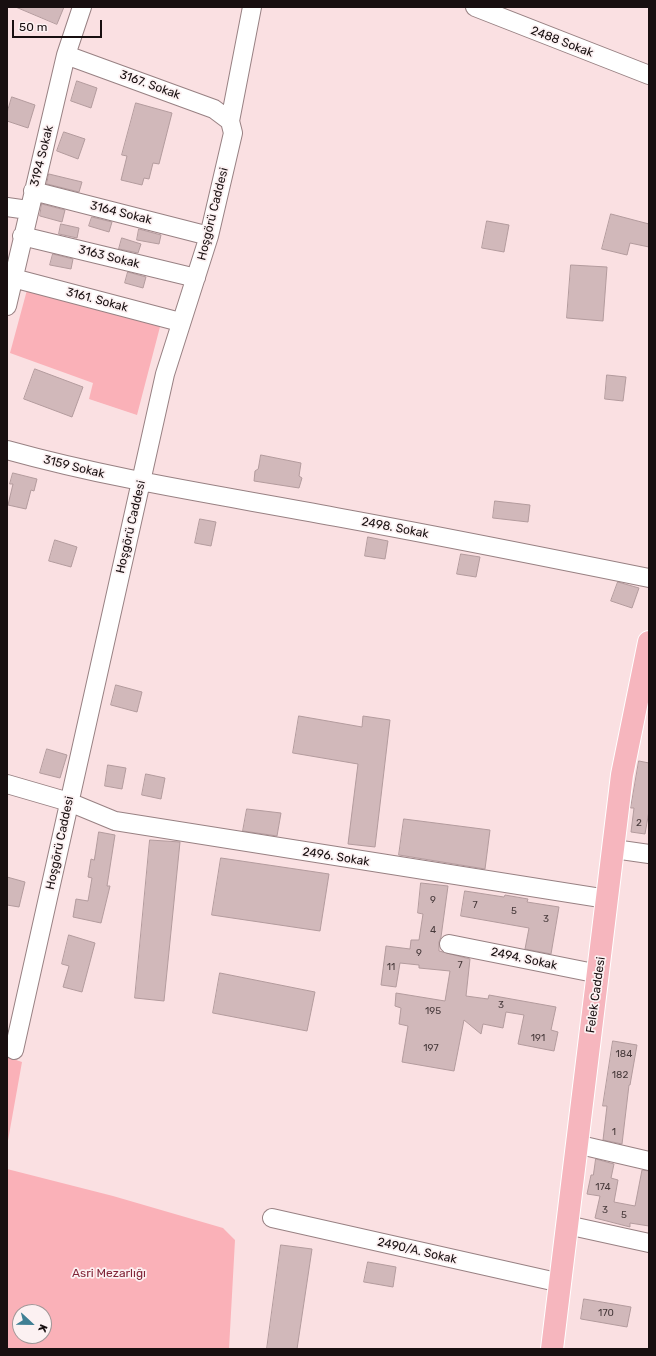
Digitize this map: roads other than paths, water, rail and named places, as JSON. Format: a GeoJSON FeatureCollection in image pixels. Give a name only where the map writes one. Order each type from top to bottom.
{"type":"FeatureCollection","features":[{"type":"Feature","properties":{"kind":"main road","name":"Felek Caddesi"},"geometry":{"type":"LineString","coordinates":[[552,1349],[561,1283],[576,1144],[599,974],[622,775],[649,642]]}},
{"type":"Feature","properties":{"kind":"street","name":"3194 Sokak"},"geometry":{"type":"LineString","coordinates":[[7,306],[28,210],[66,55],[82,7]]}},
{"type":"Feature","properties":{"kind":"street","name":"Hoşgörü Caddesi"},"geometry":{"type":"LineString","coordinates":[[14,1050],[165,374],[180,322],[209,236],[233,133],[230,120],[252,7]]}},
{"type":"Feature","properties":{"kind":"street","name":"2488 Sokak"},"geometry":{"type":"LineString","coordinates":[[475,7],[649,75]]}},
{"type":"Feature","properties":{"kind":"street","name":"3167. Sokak"},"geometry":{"type":"LineString","coordinates":[[66,55],[214,108],[230,120]]}},
{"type":"Feature","properties":{"kind":"street","name":"3164 Sokak"},"geometry":{"type":"LineString","coordinates":[[33,191],[209,236]]}},
{"type":"Feature","properties":{"kind":"street"},"geometry":{"type":"LineString","coordinates":[[7,207],[28,210]]}},
{"type":"Feature","properties":{"kind":"street","name":"3163 Sokak"},"geometry":{"type":"LineString","coordinates":[[22,236],[196,278]]}},
{"type":"Feature","properties":{"kind":"street","name":"3161. Sokak"},"geometry":{"type":"LineString","coordinates":[[13,278],[180,322]]}},
{"type":"Feature","properties":{"kind":"street","name":"3159 Sokak"},"geometry":{"type":"LineString","coordinates":[[7,450],[76,469],[141,483]]}},
{"type":"Feature","properties":{"kind":"street","name":"2498. Sokak"},"geometry":{"type":"LineString","coordinates":[[141,483],[335,517],[649,578]]}},
{"type":"Feature","properties":{"kind":"street","name":"2496. Sokak"},"geometry":{"type":"LineString","coordinates":[[7,784],[69,802],[115,821],[607,899]]}},
{"type":"Feature","properties":{"kind":"street"},"geometry":{"type":"LineString","coordinates":[[614,848],[649,854]]}},
{"type":"Feature","properties":{"kind":"street","name":"2494. Sokak"},"geometry":{"type":"LineString","coordinates":[[449,944],[599,974]]}},
{"type":"Feature","properties":{"kind":"street"},"geometry":{"type":"LineString","coordinates":[[576,1144],[649,1161]]}},
{"type":"Feature","properties":{"kind":"street","name":"2490/A. Sokak"},"geometry":{"type":"LineString","coordinates":[[272,1218],[561,1283]]}},
{"type":"Feature","properties":{"kind":"street"},"geometry":{"type":"LineString","coordinates":[[567,1225],[649,1243]]}},
{"type":"Feature","properties":{"kind":"park label","name":"Asri Mezarlığı"},"geometry":{"type":"Point","coordinates":[109,1274]}}]}
